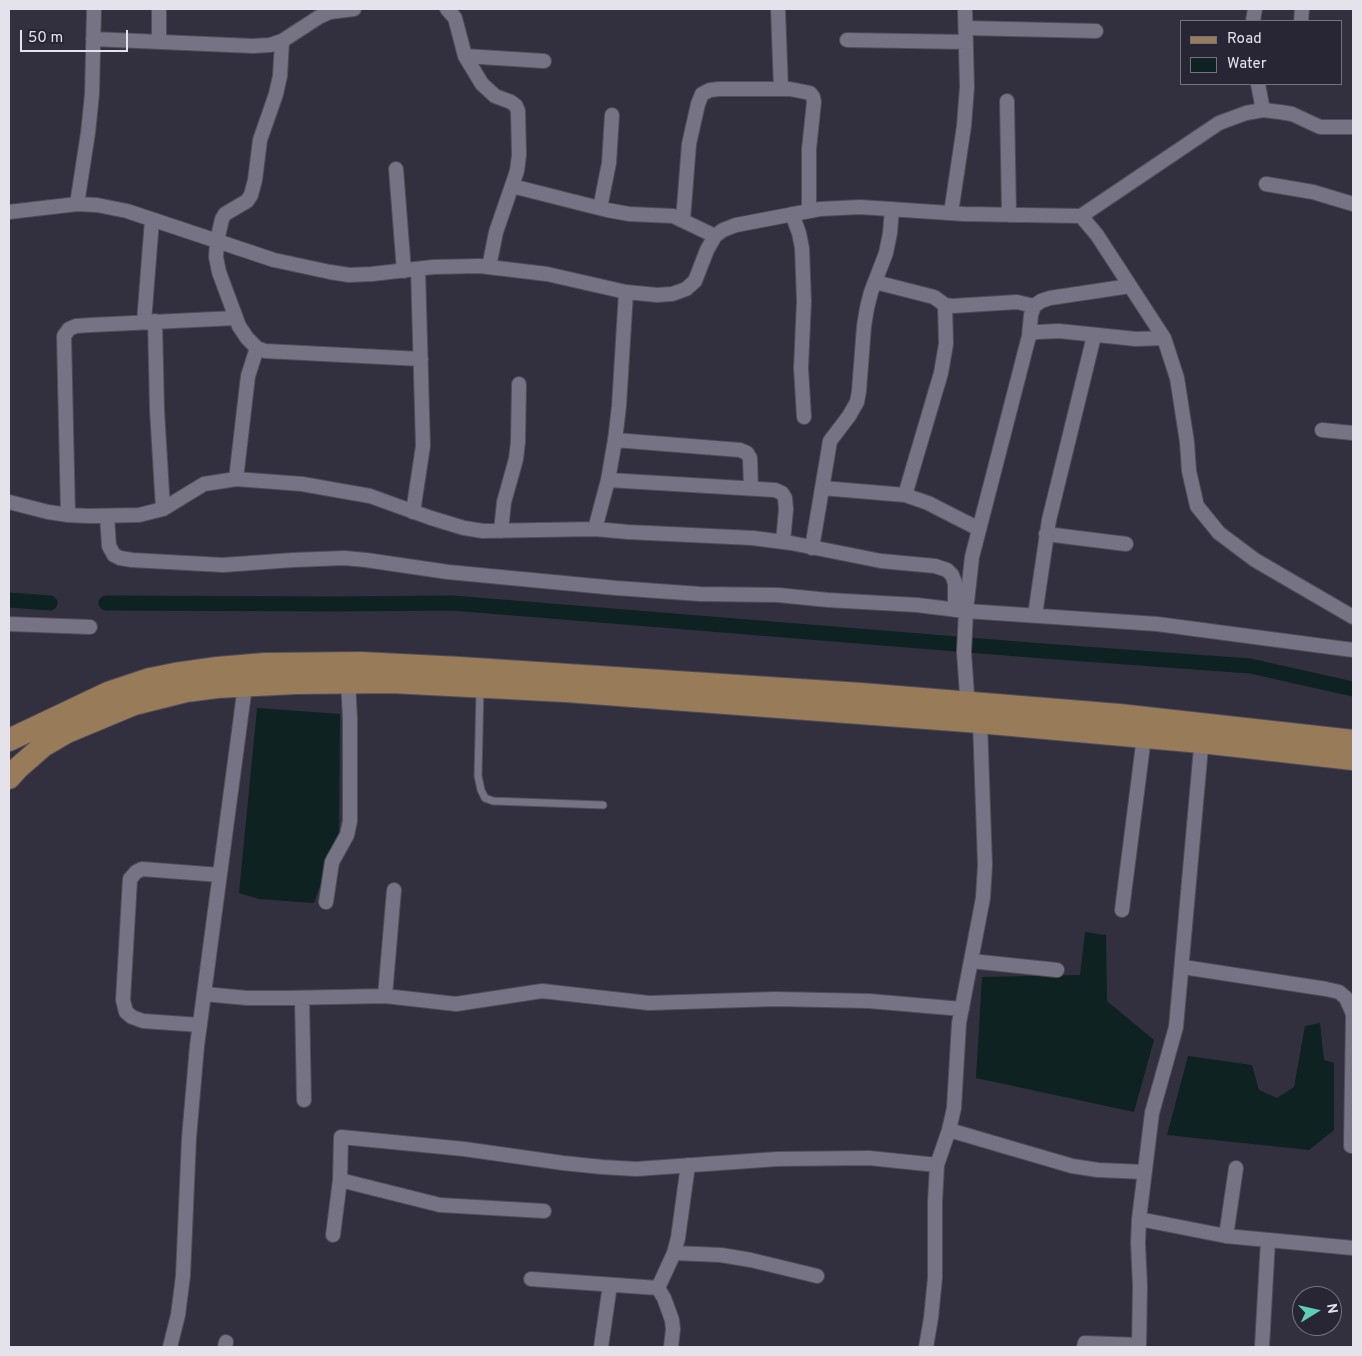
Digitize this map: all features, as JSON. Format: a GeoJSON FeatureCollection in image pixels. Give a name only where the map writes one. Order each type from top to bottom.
{"type":"FeatureCollection","features":[{"type":"Feature","properties":{"kind":"main road"},"geometry":{"type":"LineString","coordinates":[[9,740],[108,693],[150,679],[217,668],[265,664],[361,663],[404,664],[861,694],[972,716],[1119,715],[1202,734],[1353,759]]}},
{"type":"Feature","properties":{"kind":"main road"},"geometry":{"type":"LineString","coordinates":[[9,778],[43,746],[67,732],[134,704],[186,691],[217,687],[295,683],[391,682],[972,716],[1144,737],[1202,734],[1353,741]]}},
{"type":"Feature","properties":{"kind":"street"},"geometry":{"type":"LineString","coordinates":[[78,204],[88,133],[94,9]]}},
{"type":"Feature","properties":{"kind":"street"},"geometry":{"type":"LineString","coordinates":[[159,9],[160,41]]}},
{"type":"Feature","properties":{"kind":"street"},"geometry":{"type":"LineString","coordinates":[[93,38],[253,46],[270,45],[282,41],[330,12],[354,9]]}},
{"type":"Feature","properties":{"kind":"street"},"geometry":{"type":"LineString","coordinates":[[447,9],[455,18],[465,56],[473,71],[489,91],[495,96],[511,102],[518,111],[519,155],[517,171],[496,232],[489,267]]}},
{"type":"Feature","properties":{"kind":"street"},"geometry":{"type":"LineString","coordinates":[[778,9],[781,89]]}},
{"type":"Feature","properties":{"kind":"street"},"geometry":{"type":"LineString","coordinates":[[952,213],[964,126],[967,87],[965,9]]}},
{"type":"Feature","properties":{"kind":"street"},"geometry":{"type":"LineString","coordinates":[[847,40],[1096,31]]}},
{"type":"Feature","properties":{"kind":"street"},"geometry":{"type":"LineString","coordinates":[[282,41],[280,76],[276,94],[260,140],[255,180],[251,195],[246,201],[225,214],[217,241],[216,257],[219,272],[236,318],[247,338],[256,348],[272,352],[421,359]]}},
{"type":"Feature","properties":{"kind":"street"},"geometry":{"type":"LineString","coordinates":[[465,56],[544,61]]}},
{"type":"Feature","properties":{"kind":"street"},"geometry":{"type":"LineString","coordinates":[[1258,85],[1263,110]]}},
{"type":"Feature","properties":{"kind":"street"},"geometry":{"type":"LineString","coordinates":[[683,220],[689,144],[698,104],[702,94],[710,90],[719,89],[781,89],[802,91],[810,93],[814,97],[809,149],[808,211]]}},
{"type":"Feature","properties":{"kind":"street"},"geometry":{"type":"LineString","coordinates":[[1007,101],[1009,215]]}},
{"type":"Feature","properties":{"kind":"street"},"geometry":{"type":"LineString","coordinates":[[9,212],[78,204],[97,205],[127,211],[274,260],[330,272],[372,274],[460,266],[489,267],[547,274],[626,292],[657,295],[672,294],[686,289],[695,281],[707,250],[715,236],[723,230],[736,225],[808,211],[860,207],[952,213],[1081,216],[1219,123],[1246,113],[1263,110],[1292,114],[1320,127],[1353,127]]}},
{"type":"Feature","properties":{"kind":"street"},"geometry":{"type":"LineString","coordinates":[[600,208],[609,163],[612,115]]}},
{"type":"Feature","properties":{"kind":"street"},"geometry":{"type":"LineString","coordinates":[[396,169],[411,270],[421,359],[423,446],[413,512]]}},
{"type":"Feature","properties":{"kind":"street"},"geometry":{"type":"LineString","coordinates":[[1266,184],[1313,192],[1353,204]]}},
{"type":"Feature","properties":{"kind":"street"},"geometry":{"type":"LineString","coordinates":[[512,186],[629,214],[673,216],[715,236]]}},
{"type":"Feature","properties":{"kind":"street"},"geometry":{"type":"LineString","coordinates":[[812,548],[830,441],[849,416],[859,391],[867,308],[886,253],[892,209]]}},
{"type":"Feature","properties":{"kind":"street"},"geometry":{"type":"LineString","coordinates":[[792,214],[802,248],[804,417]]}},
{"type":"Feature","properties":{"kind":"street"},"geometry":{"type":"LineString","coordinates":[[1081,216],[1097,235],[1164,338],[1178,378],[1189,471],[1197,506],[1219,533],[1255,560],[1353,617]]}},
{"type":"Feature","properties":{"kind":"street"},"geometry":{"type":"LineString","coordinates":[[152,220],[150,322],[163,509]]}},
{"type":"Feature","properties":{"kind":"street"},"geometry":{"type":"LineString","coordinates":[[875,282],[934,297],[945,305],[958,306],[1017,302],[1034,306]]}},
{"type":"Feature","properties":{"kind":"street"},"geometry":{"type":"LineString","coordinates":[[962,614],[972,557],[1029,336],[1034,306],[1050,298],[1130,286]]}},
{"type":"Feature","properties":{"kind":"street"},"geometry":{"type":"LineString","coordinates":[[595,529],[608,480],[615,440],[626,292]]}},
{"type":"Feature","properties":{"kind":"street"},"geometry":{"type":"LineString","coordinates":[[905,495],[941,373],[946,344],[945,305]]}},
{"type":"Feature","properties":{"kind":"street"},"geometry":{"type":"LineString","coordinates":[[68,515],[64,336],[70,329],[76,326],[236,318]]}},
{"type":"Feature","properties":{"kind":"street"},"geometry":{"type":"LineString","coordinates":[[1029,336],[1038,332],[1059,331],[1136,339],[1164,338]]}},
{"type":"Feature","properties":{"kind":"street"},"geometry":{"type":"LineString","coordinates":[[1035,615],[1046,534],[1094,336]]}},
{"type":"Feature","properties":{"kind":"street"},"geometry":{"type":"LineString","coordinates":[[236,479],[248,376],[256,348]]}},
{"type":"Feature","properties":{"kind":"street"},"geometry":{"type":"LineString","coordinates":[[501,532],[504,502],[516,459],[519,384]]}},
{"type":"Feature","properties":{"kind":"street"},"geometry":{"type":"LineString","coordinates":[[1322,430],[1353,433]]}},
{"type":"Feature","properties":{"kind":"street"},"geometry":{"type":"LineString","coordinates":[[615,440],[740,450],[747,453],[750,458],[751,488]]}},
{"type":"Feature","properties":{"kind":"street"},"geometry":{"type":"LineString","coordinates":[[9,502],[68,515],[139,515],[163,509],[204,484],[236,479],[338,489],[370,496],[464,528],[501,532],[595,529],[753,538],[881,561],[935,566],[947,570],[952,575],[955,583],[962,614],[964,652],[972,716],[984,784],[985,865],[983,898],[959,1023],[954,1108],[949,1130],[936,1165],[935,1278],[926,1347]]}},
{"type":"Feature","properties":{"kind":"street"},"geometry":{"type":"LineString","coordinates":[[608,480],[775,490],[782,493],[785,498],[783,542]]}},
{"type":"Feature","properties":{"kind":"street"},"geometry":{"type":"LineString","coordinates":[[822,488],[905,495],[928,503],[979,529]]}},
{"type":"Feature","properties":{"kind":"street"},"geometry":{"type":"LineString","coordinates":[[106,516],[109,546],[114,555],[132,560],[222,565],[344,558],[448,572],[606,588],[700,594],[778,595],[917,605],[962,614],[1035,615],[1157,624],[1353,650]]}},
{"type":"Feature","properties":{"kind":"street"},"geometry":{"type":"LineString","coordinates":[[1046,534],[1126,544]]}},
{"type":"Feature","properties":{"kind":"street"},"geometry":{"type":"LineString","coordinates":[[9,624],[90,627]]}},
{"type":"Feature","properties":{"kind":"street"},"geometry":{"type":"LineString","coordinates":[[326,902],[332,862],[347,835],[350,821],[348,682]]}},
{"type":"Feature","properties":{"kind":"street"},"geometry":{"type":"LineString","coordinates":[[170,1347],[178,1315],[182,1276],[190,1138],[200,1025],[245,686]]}},
{"type":"Feature","properties":{"kind":"street"},"geometry":{"type":"LineString","coordinates":[[1084,1347],[1085,1342],[1139,1346],[1139,1220],[1152,1113],[1176,1027],[1183,967],[1202,734]]}},
{"type":"Feature","properties":{"kind":"street"},"geometry":{"type":"LineString","coordinates":[[1122,910],[1144,737]]}},
{"type":"Feature","properties":{"kind":"street"},"geometry":{"type":"LineString","coordinates":[[200,1025],[143,1021],[132,1017],[126,1012],[124,1000],[130,879],[136,872],[142,870],[220,875]]}},
{"type":"Feature","properties":{"kind":"street"},"geometry":{"type":"LineString","coordinates":[[385,996],[394,890]]}},
{"type":"Feature","properties":{"kind":"street"},"geometry":{"type":"LineString","coordinates":[[971,960],[1058,970]]}},
{"type":"Feature","properties":{"kind":"street"},"geometry":{"type":"LineString","coordinates":[[1183,967],[1326,989],[1339,992],[1346,998],[1353,1014],[1352,1146]]}},
{"type":"Feature","properties":{"kind":"street"},"geometry":{"type":"LineString","coordinates":[[204,994],[247,998],[385,996],[456,1004],[542,991],[649,1003],[776,999],[869,1001],[962,1008]]}},
{"type":"Feature","properties":{"kind":"street"},"geometry":{"type":"LineString","coordinates":[[302,998],[304,1100]]}},
{"type":"Feature","properties":{"kind":"street"},"geometry":{"type":"LineString","coordinates":[[949,1130],[1072,1166],[1098,1170],[1144,1172]]}},
{"type":"Feature","properties":{"kind":"street"},"geometry":{"type":"LineString","coordinates":[[333,1235],[340,1180],[341,1137],[464,1149],[602,1167],[636,1168],[777,1159],[869,1158],[936,1165]]}},
{"type":"Feature","properties":{"kind":"street"},"geometry":{"type":"LineString","coordinates":[[658,1288],[674,1253],[683,1208],[688,1165]]}},
{"type":"Feature","properties":{"kind":"street"},"geometry":{"type":"LineString","coordinates":[[1226,1236],[1236,1168]]}},
{"type":"Feature","properties":{"kind":"street"},"geometry":{"type":"LineString","coordinates":[[340,1180],[440,1205],[544,1211]]}},
{"type":"Feature","properties":{"kind":"street"},"geometry":{"type":"LineString","coordinates":[[1139,1220],[1226,1236],[1353,1248]]}},
{"type":"Feature","properties":{"kind":"street"},"geometry":{"type":"LineString","coordinates":[[1262,1347],[1268,1240]]}},
{"type":"Feature","properties":{"kind":"street"},"geometry":{"type":"LineString","coordinates":[[674,1253],[721,1255],[751,1260],[817,1276]]}},
{"type":"Feature","properties":{"kind":"street"},"geometry":{"type":"LineString","coordinates":[[531,1279],[658,1288]]}},
{"type":"Feature","properties":{"kind":"street"},"geometry":{"type":"LineString","coordinates":[[601,1347],[610,1286]]}},
{"type":"Feature","properties":{"kind":"street"},"geometry":{"type":"LineString","coordinates":[[658,1288],[672,1320],[672,1347]]}},
{"type":"Feature","properties":{"kind":"lane"},"geometry":{"type":"LineString","coordinates":[[480,687],[478,776],[480,790],[485,798],[493,801],[603,806]]}},
{"type":"Feature","properties":{"kind":"water"},"geometry":{"type":"Polygon","coordinates":[[[257,708],[340,714],[339,833],[314,903],[259,899],[239,893],[257,708]]]}},
{"type":"Feature","properties":{"kind":"water"},"geometry":{"type":"Polygon","coordinates":[[[1085,932],[1106,935],[1107,1001],[1154,1040],[1134,1112],[976,1078],[982,977],[1080,975],[1085,932]]]}},
{"type":"Feature","properties":{"kind":"water"},"geometry":{"type":"Polygon","coordinates":[[[1320,1023],[1324,1060],[1334,1063],[1334,1130],[1309,1150],[1167,1135],[1188,1056],[1252,1065],[1259,1090],[1277,1098],[1294,1087],[1305,1026],[1320,1023]]]}},
{"type":"Feature","properties":{"kind":"waterway"},"geometry":{"type":"LineString","coordinates":[[9,600],[50,603]]}},
{"type":"Feature","properties":{"kind":"waterway"},"geometry":{"type":"LineString","coordinates":[[106,603],[452,603],[1250,666],[1353,689]]}}]}
